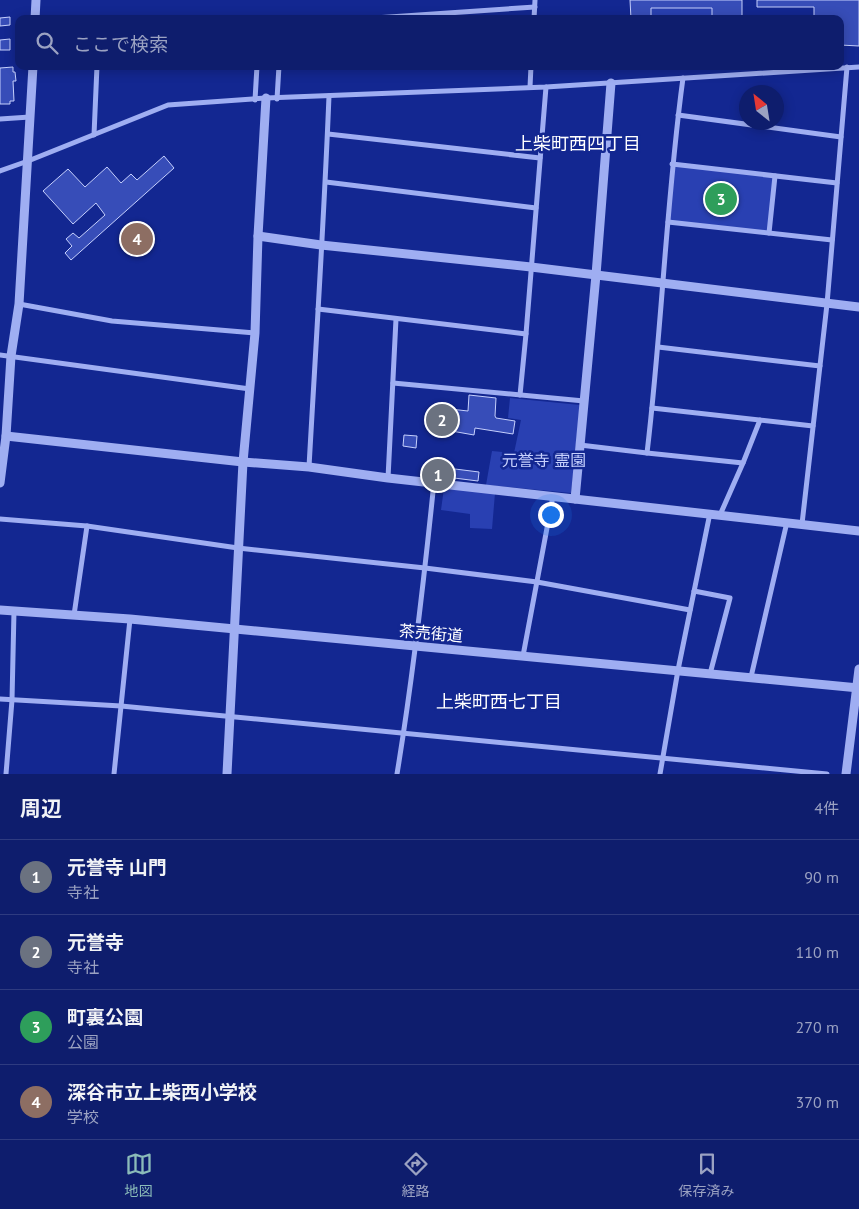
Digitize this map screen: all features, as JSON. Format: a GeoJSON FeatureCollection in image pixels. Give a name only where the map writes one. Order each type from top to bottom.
{"type":"FeatureCollection","features":[{"type":"Feature","properties":{"kind":"street"},"geometry":{"type":"LineString","coordinates":[[35,15],[36,0]]}},
{"type":"Feature","properties":{"kind":"street"},"geometry":{"type":"LineString","coordinates":[[534,15],[535,0]]}},
{"type":"Feature","properties":{"kind":"street"},"geometry":{"type":"LineString","coordinates":[[418,15],[535,7]]}},
{"type":"Feature","properties":{"kind":"street"},"geometry":{"type":"LineString","coordinates":[[844,67],[859,67]]}},
{"type":"Feature","properties":{"kind":"street"},"geometry":{"type":"LineString","coordinates":[[802,524],[820,366],[847,67]]}},
{"type":"Feature","properties":{"kind":"street"},"geometry":{"type":"LineString","coordinates":[[0,482],[11,356],[19,304],[33,70]]}},
{"type":"Feature","properties":{"kind":"street"},"geometry":{"type":"LineString","coordinates":[[94,135],[97,70]]}},
{"type":"Feature","properties":{"kind":"street"},"geometry":{"type":"LineString","coordinates":[[255,100],[257,70]]}},
{"type":"Feature","properties":{"kind":"street"},"geometry":{"type":"LineString","coordinates":[[277,99],[279,70]]}},
{"type":"Feature","properties":{"kind":"street"},"geometry":{"type":"LineString","coordinates":[[530,87],[531,70]]}},
{"type":"Feature","properties":{"kind":"street"},"geometry":{"type":"LineString","coordinates":[[0,171],[168,105],[266,98],[546,87],[802,70]]}},
{"type":"Feature","properties":{"kind":"street"},"geometry":{"type":"LineString","coordinates":[[647,452],[658,347],[672,164],[683,78]]}},
{"type":"Feature","properties":{"kind":"street"},"geometry":{"type":"LineString","coordinates":[[575,498],[596,275],[611,83]]}},
{"type":"Feature","properties":{"kind":"street"},"geometry":{"type":"LineString","coordinates":[[520,395],[546,87]]}},
{"type":"Feature","properties":{"kind":"street"},"geometry":{"type":"LineString","coordinates":[[309,467],[326,182],[329,96]]}},
{"type":"Feature","properties":{"kind":"street"},"geometry":{"type":"LineString","coordinates":[[227,774],[243,462],[255,333],[258,236],[266,98]]}},
{"type":"Feature","properties":{"kind":"street"},"geometry":{"type":"LineString","coordinates":[[678,115],[841,137]]}},
{"type":"Feature","properties":{"kind":"street"},"geometry":{"type":"LineString","coordinates":[[0,118],[30,117]]}},
{"type":"Feature","properties":{"kind":"street"},"geometry":{"type":"LineString","coordinates":[[328,134],[540,158]]}},
{"type":"Feature","properties":{"kind":"street"},"geometry":{"type":"LineString","coordinates":[[672,164],[837,184]]}},
{"type":"Feature","properties":{"kind":"street"},"geometry":{"type":"LineString","coordinates":[[768,233],[775,176]]}},
{"type":"Feature","properties":{"kind":"street"},"geometry":{"type":"LineString","coordinates":[[326,182],[536,208]]}},
{"type":"Feature","properties":{"kind":"street"},"geometry":{"type":"LineString","coordinates":[[668,222],[832,240]]}},
{"type":"Feature","properties":{"kind":"street"},"geometry":{"type":"LineString","coordinates":[[258,236],[321,245],[531,267],[859,307]]}},
{"type":"Feature","properties":{"kind":"street"},"geometry":{"type":"LineString","coordinates":[[19,304],[112,321],[255,333]]}},
{"type":"Feature","properties":{"kind":"street"},"geometry":{"type":"LineString","coordinates":[[318,309],[396,320],[526,334]]}},
{"type":"Feature","properties":{"kind":"street"},"geometry":{"type":"LineString","coordinates":[[388,478],[396,320]]}},
{"type":"Feature","properties":{"kind":"street"},"geometry":{"type":"LineString","coordinates":[[658,347],[820,366]]}},
{"type":"Feature","properties":{"kind":"street"},"geometry":{"type":"LineString","coordinates":[[0,354],[250,389]]}},
{"type":"Feature","properties":{"kind":"street"},"geometry":{"type":"LineString","coordinates":[[393,383],[584,401]]}},
{"type":"Feature","properties":{"kind":"street"},"geometry":{"type":"LineString","coordinates":[[652,408],[813,426]]}},
{"type":"Feature","properties":{"kind":"street"},"geometry":{"type":"LineString","coordinates":[[720,514],[744,463],[760,420]]}},
{"type":"Feature","properties":{"kind":"street"},"geometry":{"type":"LineString","coordinates":[[3,435],[243,462],[309,467],[388,478],[859,531]]}},
{"type":"Feature","properties":{"kind":"street"},"geometry":{"type":"LineString","coordinates":[[580,445],[744,463]]}},
{"type":"Feature","properties":{"kind":"street"},"geometry":{"type":"LineString","coordinates":[[397,774],[425,568],[434,482]]}},
{"type":"Feature","properties":{"kind":"street"},"geometry":{"type":"LineString","coordinates":[[523,656],[553,496]]}},
{"type":"Feature","properties":{"kind":"street"},"geometry":{"type":"LineString","coordinates":[[660,774],[678,670],[710,513]]}},
{"type":"Feature","properties":{"kind":"street"},"geometry":{"type":"LineString","coordinates":[[0,519],[87,526],[238,548],[537,582],[690,610]]}},
{"type":"Feature","properties":{"kind":"street"},"geometry":{"type":"LineString","coordinates":[[751,678],[787,522]]}},
{"type":"Feature","properties":{"kind":"street"},"geometry":{"type":"LineString","coordinates":[[74,615],[87,526]]}},
{"type":"Feature","properties":{"kind":"street"},"geometry":{"type":"LineString","coordinates":[[694,591],[730,598],[710,674]]}},
{"type":"Feature","properties":{"kind":"street","name":"茶売街道"},"geometry":{"type":"LineString","coordinates":[[0,610],[130,619],[858,688]]}},
{"type":"Feature","properties":{"kind":"street"},"geometry":{"type":"LineString","coordinates":[[6,774],[12,700],[14,612]]}},
{"type":"Feature","properties":{"kind":"street"},"geometry":{"type":"LineString","coordinates":[[114,774],[130,619]]}},
{"type":"Feature","properties":{"kind":"street"},"geometry":{"type":"LineString","coordinates":[[846,774],[859,669]]}},
{"type":"Feature","properties":{"kind":"street"},"geometry":{"type":"LineString","coordinates":[[0,699],[121,706],[404,732],[780,772],[827,774]]}},
{"type":"Feature","properties":{"kind":"green space"},"geometry":{"type":"Polygon","coordinates":[[[651,8],[712,8],[712,15],[651,15],[651,8]]]}},
{"type":"Feature","properties":{"kind":"green space"},"geometry":{"type":"Polygon","coordinates":[[[672,164],[775,176],[769,233],[668,222],[672,164]]]}},
{"type":"Feature","properties":{"kind":"green space","name":"元誉寺 霊園"},"geometry":{"type":"Polygon","coordinates":[[[510,398],[580,405],[571,493],[486,485],[492,451],[514,453],[521,420],[508,418],[510,398]]]}},
{"type":"Feature","properties":{"kind":"green space","name":"元誉寺 霊園"},"geometry":{"type":"Polygon","coordinates":[[[444,488],[495,493],[492,529],[470,528],[470,514],[441,510],[444,488]]]}},
{"type":"Feature","properties":{"kind":"building"},"geometry":{"type":"Polygon","coordinates":[[[630,0],[742,0],[742,15],[712,15],[712,8],[651,8],[651,15],[631,15],[630,0]]]}},
{"type":"Feature","properties":{"kind":"building"},"geometry":{"type":"Polygon","coordinates":[[[757,0],[859,0],[859,46],[844,45],[844,15],[814,15],[814,7],[757,7],[757,0]]]}},
{"type":"Feature","properties":{"kind":"building"},"geometry":{"type":"Polygon","coordinates":[[[10,17],[10,25],[0,26],[0,18],[10,17]]]}},
{"type":"Feature","properties":{"kind":"building"},"geometry":{"type":"Polygon","coordinates":[[[10,39],[10,50],[0,50],[0,40],[10,39]]]}},
{"type":"Feature","properties":{"kind":"building"},"geometry":{"type":"Polygon","coordinates":[[[13,67],[16,81],[13,81],[14,101],[10,101],[10,104],[0,104],[0,68],[13,67]]]}},
{"type":"Feature","properties":{"kind":"building"},"geometry":{"type":"Polygon","coordinates":[[[164,156],[174,168],[71,260],[65,253],[72,246],[66,239],[73,233],[79,238],[105,215],[96,203],[73,224],[43,191],[68,169],[85,187],[107,167],[121,183],[131,174],[137,180],[164,156]]]}},
{"type":"Feature","properties":{"kind":"building"},"geometry":{"type":"Polygon","coordinates":[[[469,395],[496,398],[495,416],[496,418],[515,421],[513,434],[475,428],[474,435],[446,430],[445,435],[437,434],[437,429],[429,428],[432,407],[468,411],[469,395]]]}},
{"type":"Feature","properties":{"kind":"building"},"geometry":{"type":"Polygon","coordinates":[[[404,435],[417,436],[416,448],[403,446],[404,435]]]}},
{"type":"Feature","properties":{"kind":"building"},"geometry":{"type":"Polygon","coordinates":[[[455,469],[479,472],[478,481],[454,478],[455,469]]]}},
{"type":"Feature","properties":{"kind":"place","name":"町裏公園"},"geometry":{"type":"Point","coordinates":[721,199]}},
{"type":"Feature","properties":{"kind":"place","name":"深谷市立上柴西小学校"},"geometry":{"type":"Point","coordinates":[137,239]}},
{"type":"Feature","properties":{"kind":"place","name":"元誉寺"},"geometry":{"type":"Point","coordinates":[442,420]}},
{"type":"Feature","properties":{"kind":"place","name":"元誉寺 山門"},"geometry":{"type":"Point","coordinates":[438,475]}},
{"type":"Feature","properties":{"kind":"district","name":"上柴町西四丁目"},"geometry":{"type":"Point","coordinates":[578,144]}},
{"type":"Feature","properties":{"kind":"district","name":"上柴町西七丁目"},"geometry":{"type":"Point","coordinates":[499,702]}}]}
